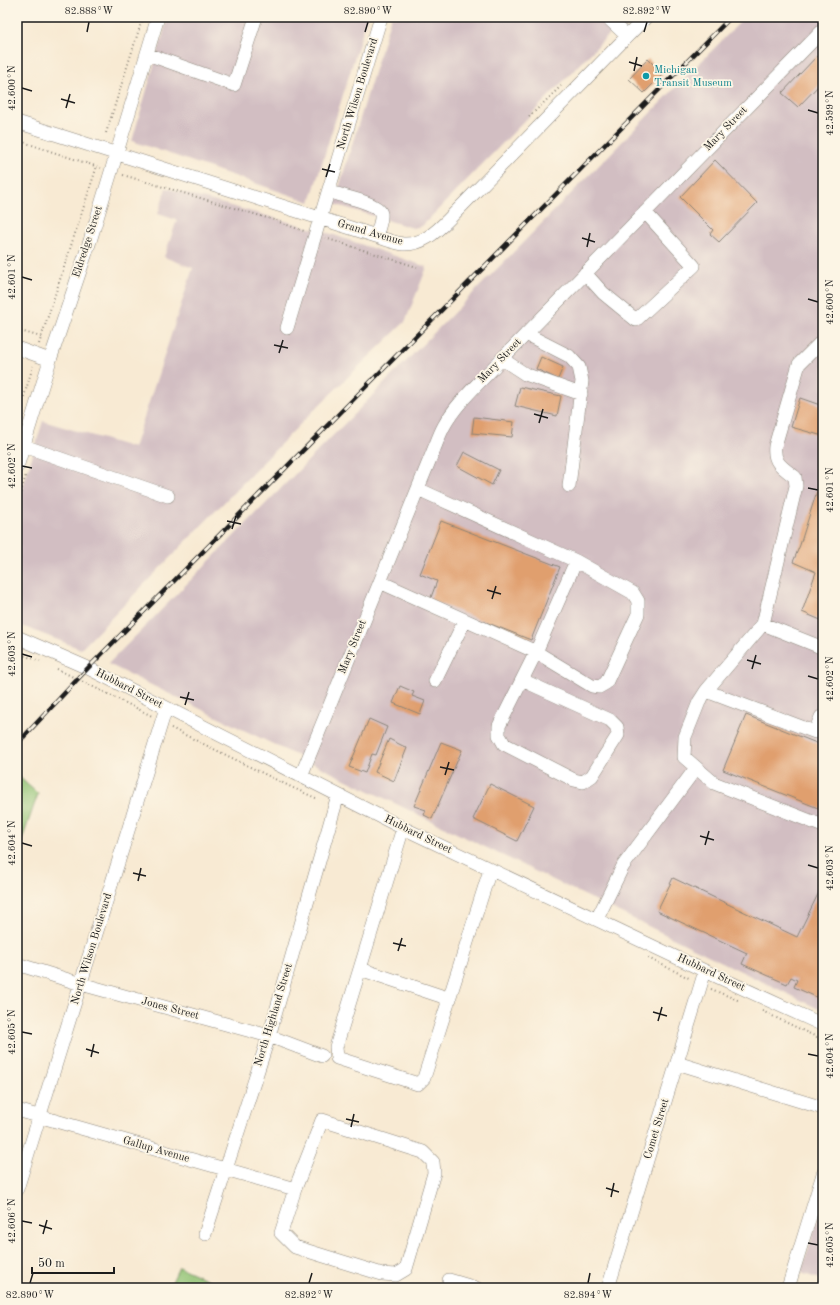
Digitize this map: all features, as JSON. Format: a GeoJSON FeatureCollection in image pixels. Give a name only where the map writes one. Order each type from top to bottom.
{"type":"FeatureCollection","features":[{"type":"Feature","properties":{"kind":"street","name":"Eldredge Street"},"geometry":{"type":"LineString","coordinates":[[17,467],[50,360],[90,241],[158,17]]}},
{"type":"Feature","properties":{"kind":"street"},"geometry":{"type":"LineString","coordinates":[[147,54],[234,84],[256,17]]}},
{"type":"Feature","properties":{"kind":"street","name":"North Wilson Boulevard"},"geometry":{"type":"LineString","coordinates":[[287,328],[381,17]]}},
{"type":"Feature","properties":{"kind":"street"},"geometry":{"type":"LineString","coordinates":[[607,17],[627,36]]}},
{"type":"Feature","properties":{"kind":"street","name":"Grand Avenue"},"geometry":{"type":"LineString","coordinates":[[17,122],[402,244],[413,243],[433,235],[646,17]]}},
{"type":"Feature","properties":{"kind":"street","name":"Mary Street"},"geometry":{"type":"LineString","coordinates":[[300,776],[444,426],[467,395],[823,30]]}},
{"type":"Feature","properties":{"kind":"street"},"geometry":{"type":"LineString","coordinates":[[337,194],[375,206],[380,210],[382,216],[376,236]]}},
{"type":"Feature","properties":{"kind":"street"},"geometry":{"type":"LineString","coordinates":[[585,273],[603,293],[636,320],[694,266],[645,212]]}},
{"type":"Feature","properties":{"kind":"street"},"geometry":{"type":"LineString","coordinates":[[526,334],[569,356],[579,367],[582,381],[581,394],[569,486]]}},
{"type":"Feature","properties":{"kind":"street"},"geometry":{"type":"LineString","coordinates":[[823,341],[799,364],[775,446],[774,455],[778,463],[795,477],[796,486],[763,624],[706,691],[699,702],[685,737],[684,757],[714,783],[823,826]]}},
{"type":"Feature","properties":{"kind":"street"},"geometry":{"type":"LineString","coordinates":[[17,348],[50,360]]}},
{"type":"Feature","properties":{"kind":"street"},"geometry":{"type":"LineString","coordinates":[[502,359],[525,374],[581,394]]}},
{"type":"Feature","properties":{"kind":"street"},"geometry":{"type":"LineString","coordinates":[[24,446],[168,496]]}},
{"type":"Feature","properties":{"kind":"street"},"geometry":{"type":"LineString","coordinates":[[380,582],[536,652],[592,686],[599,687],[606,683],[638,614],[638,602],[633,593],[576,561],[418,489]]}},
{"type":"Feature","properties":{"kind":"street"},"geometry":{"type":"LineString","coordinates":[[522,680],[610,720],[617,727],[618,735],[592,776],[583,782],[574,780],[504,744],[499,735],[499,726],[522,680],[536,652],[576,561]]}},
{"type":"Feature","properties":{"kind":"street"},"geometry":{"type":"LineString","coordinates":[[435,682],[465,620]]}},
{"type":"Feature","properties":{"kind":"street"},"geometry":{"type":"LineString","coordinates":[[763,624],[823,648]]}},
{"type":"Feature","properties":{"kind":"street","name":"Hubbard Street"},"geometry":{"type":"LineString","coordinates":[[17,637],[88,668],[338,796],[490,870],[823,1025]]}},
{"type":"Feature","properties":{"kind":"street"},"geometry":{"type":"LineString","coordinates":[[706,691],[815,732],[822,715]]}},
{"type":"Feature","properties":{"kind":"street","name":"North Wilson Boulevard"},"geometry":{"type":"LineString","coordinates":[[17,1189],[166,708]]}},
{"type":"Feature","properties":{"kind":"street"},"geometry":{"type":"LineString","coordinates":[[597,919],[623,866],[696,768]]}},
{"type":"Feature","properties":{"kind":"street","name":"North Highland Street"},"geometry":{"type":"LineString","coordinates":[[205,1234],[269,1036],[338,796]]}},
{"type":"Feature","properties":{"kind":"street"},"geometry":{"type":"LineString","coordinates":[[403,828],[336,1047],[337,1058],[418,1084],[424,1078],[490,870]]}},
{"type":"Feature","properties":{"kind":"street","name":"Jones Street"},"geometry":{"type":"LineString","coordinates":[[17,964],[81,984],[269,1036],[322,1056]]}},
{"type":"Feature","properties":{"kind":"street"},"geometry":{"type":"LineString","coordinates":[[360,969],[450,999]]}},
{"type":"Feature","properties":{"kind":"street","name":"Comet Street"},"geometry":{"type":"LineString","coordinates":[[608,1288],[705,971]]}},
{"type":"Feature","properties":{"kind":"street"},"geometry":{"type":"LineString","coordinates":[[677,1063],[823,1108]]}},
{"type":"Feature","properties":{"kind":"street","name":"Gallup Avenue"},"geometry":{"type":"LineString","coordinates":[[17,1110],[40,1118],[295,1190]]}},
{"type":"Feature","properties":{"kind":"street"},"geometry":{"type":"LineString","coordinates":[[322,1120],[423,1152],[433,1162],[434,1172],[406,1269],[396,1275],[382,1274],[295,1247],[282,1233],[295,1190],[322,1120]]}},
{"type":"Feature","properties":{"kind":"street"},"geometry":{"type":"LineString","coordinates":[[788,1288],[823,1174]]}},
{"type":"Feature","properties":{"kind":"street"},"geometry":{"type":"LineString","coordinates":[[450,1280],[476,1288]]}},
{"type":"Feature","properties":{"kind":"path"},"geometry":{"type":"LineString","coordinates":[[106,133],[143,17]]}},
{"type":"Feature","properties":{"kind":"path"},"geometry":{"type":"LineString","coordinates":[[17,140],[111,171],[271,219],[417,267]]}},
{"type":"Feature","properties":{"kind":"path"},"geometry":{"type":"LineString","coordinates":[[17,420],[41,337],[97,166]]}},
{"type":"Feature","properties":{"kind":"path"},"geometry":{"type":"LineString","coordinates":[[17,330],[41,337]]}},
{"type":"Feature","properties":{"kind":"shaded area"},"geometry":{"type":"Polygon","coordinates":[[[168,17],[367,17],[310,202],[132,141],[168,17]]]}},
{"type":"Feature","properties":{"kind":"shaded area"},"geometry":{"type":"Polygon","coordinates":[[[391,17],[626,17],[422,226],[413,228],[334,204],[391,17]]]}},
{"type":"Feature","properties":{"kind":"shaded area"},"geometry":{"type":"Polygon","coordinates":[[[745,17],[823,17],[823,1011],[108,664],[745,17]]]}},
{"type":"Feature","properties":{"kind":"shaded area"},"geometry":{"type":"Polygon","coordinates":[[[166,188],[325,232],[427,267],[405,322],[314,410],[81,649],[17,624],[17,506],[43,421],[134,448],[193,268],[164,257],[177,220],[158,214],[166,188]]]}},
{"type":"Feature","properties":{"kind":"shaded area"},"geometry":{"type":"Polygon","coordinates":[[[823,1202],[823,1280],[801,1273],[823,1202]]]}},
{"type":"Feature","properties":{"kind":"green space"},"geometry":{"type":"Polygon","coordinates":[[[17,775],[38,794],[17,854],[17,775]]]}},
{"type":"Feature","properties":{"kind":"green space"},"geometry":{"type":"Polygon","coordinates":[[[179,1267],[215,1283],[222,1288],[169,1288],[179,1267]]]}},
{"type":"Feature","properties":{"kind":"building"},"geometry":{"type":"Polygon","coordinates":[[[817,56],[823,62],[823,81],[798,107],[782,93],[817,56]]]}},
{"type":"Feature","properties":{"kind":"building","name":"Michigan Transit Museum"},"geometry":{"type":"Polygon","coordinates":[[[648,59],[663,74],[644,93],[629,79],[648,59]]]}},
{"type":"Feature","properties":{"kind":"building"},"geometry":{"type":"Polygon","coordinates":[[[715,160],[757,203],[719,242],[710,234],[713,230],[680,197],[715,160]]]}},
{"type":"Feature","properties":{"kind":"building"},"geometry":{"type":"Polygon","coordinates":[[[541,357],[563,367],[558,379],[536,369],[541,357]]]}},
{"type":"Feature","properties":{"kind":"building"},"geometry":{"type":"Polygon","coordinates":[[[520,387],[561,396],[557,416],[515,406],[520,387]]]}},
{"type":"Feature","properties":{"kind":"building"},"geometry":{"type":"Polygon","coordinates":[[[800,398],[823,406],[823,436],[791,427],[800,398]]]}},
{"type":"Feature","properties":{"kind":"building"},"geometry":{"type":"Polygon","coordinates":[[[474,417],[514,422],[512,437],[472,433],[474,417]]]}},
{"type":"Feature","properties":{"kind":"building"},"geometry":{"type":"Polygon","coordinates":[[[464,452],[499,470],[492,485],[457,466],[464,452]]]}},
{"type":"Feature","properties":{"kind":"building"},"geometry":{"type":"Polygon","coordinates":[[[823,454],[823,467],[819,465],[823,454]]]}},
{"type":"Feature","properties":{"kind":"building"},"geometry":{"type":"Polygon","coordinates":[[[823,472],[823,621],[802,612],[816,572],[793,562],[800,545],[823,472]]]}},
{"type":"Feature","properties":{"kind":"building"},"geometry":{"type":"Polygon","coordinates":[[[441,521],[560,567],[531,640],[430,600],[437,581],[420,574],[441,521]]]}},
{"type":"Feature","properties":{"kind":"building"},"geometry":{"type":"Polygon","coordinates":[[[400,686],[414,692],[412,696],[425,701],[420,714],[393,703],[400,686]]]}},
{"type":"Feature","properties":{"kind":"building"},"geometry":{"type":"Polygon","coordinates":[[[746,715],[819,744],[823,732],[823,810],[723,770],[746,715]]]}},
{"type":"Feature","properties":{"kind":"building"},"geometry":{"type":"Polygon","coordinates":[[[369,719],[387,727],[376,755],[372,754],[365,773],[349,767],[369,719]]]}},
{"type":"Feature","properties":{"kind":"building"},"geometry":{"type":"Polygon","coordinates":[[[389,739],[407,748],[394,781],[375,772],[389,739]]]}},
{"type":"Feature","properties":{"kind":"building"},"geometry":{"type":"Polygon","coordinates":[[[441,742],[462,750],[432,819],[424,815],[426,810],[414,806],[441,742]]]}},
{"type":"Feature","properties":{"kind":"building"},"geometry":{"type":"Polygon","coordinates":[[[490,784],[534,806],[517,841],[473,819],[490,784]]]}},
{"type":"Feature","properties":{"kind":"building"},"geometry":{"type":"Polygon","coordinates":[[[673,878],[797,937],[823,884],[823,1000],[794,987],[797,980],[791,977],[787,984],[742,964],[747,953],[657,911],[673,878]]]}},
{"type":"Feature","properties":{"kind":"railway"},"geometry":{"type":"LineString","coordinates":[[17,744],[88,668],[731,17]]}},
{"type":"Feature","properties":{"kind":"place","name":"Michigan Transit Museum"},"geometry":{"type":"Point","coordinates":[646,76]}}]}
